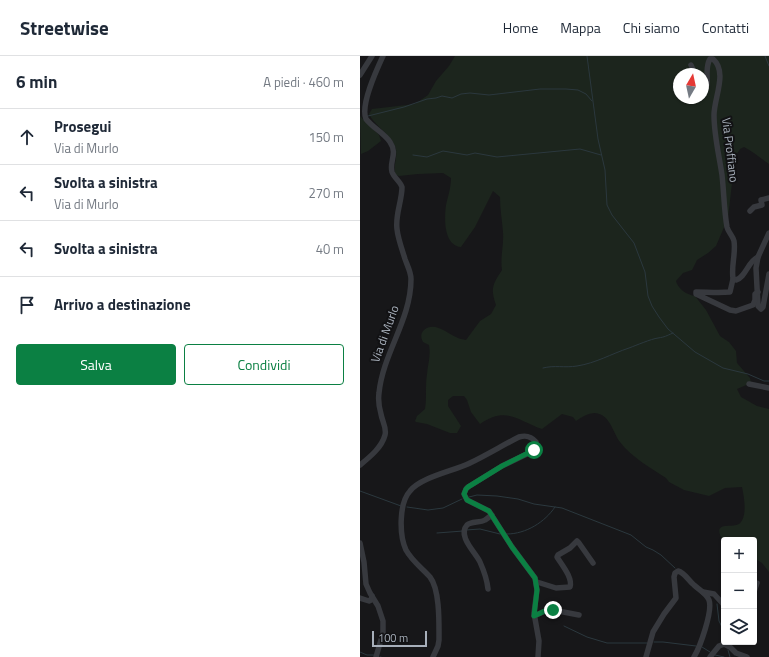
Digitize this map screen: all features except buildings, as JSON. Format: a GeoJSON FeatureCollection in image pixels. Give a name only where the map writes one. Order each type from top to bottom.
{"type":"FeatureCollection","features":[{"type":"Feature","properties":{"kind":"street"},"geometry":{"type":"LineString","coordinates":[[360,75],[372,56]]}},
{"type":"Feature","properties":{"kind":"street","name":"Via di Murlo"},"geometry":{"type":"LineString","coordinates":[[360,465],[372,455],[384,439],[386,431],[378,402],[381,379],[384,367],[401,328],[407,308],[411,280],[410,271],[397,229],[397,218],[402,187],[392,172],[394,151],[390,142],[367,120],[363,113],[364,102],[373,75],[383,56]]}},
{"type":"Feature","properties":{"kind":"street","name":"Via Proffiano"},"geometry":{"type":"LineString","coordinates":[[707,68],[710,59],[713,59],[719,71],[719,90],[714,113],[715,130],[725,214],[728,230],[734,240],[732,271],[734,279]]}},
{"type":"Feature","properties":{"kind":"street"},"geometry":{"type":"LineString","coordinates":[[750,212],[754,207],[762,205],[761,200],[769,198]]}},
{"type":"Feature","properties":{"kind":"street"},"geometry":{"type":"LineString","coordinates":[[769,233],[758,257],[756,268],[758,306],[761,309],[763,307],[769,274]]}},
{"type":"Feature","properties":{"kind":"street"},"geometry":{"type":"LineString","coordinates":[[758,257],[752,261],[740,278],[734,279],[730,292],[696,292],[696,294],[725,309],[736,311],[753,305],[755,294],[758,292]]}},
{"type":"Feature","properties":{"kind":"street"},"geometry":{"type":"LineString","coordinates":[[749,384],[769,388]]}},
{"type":"Feature","properties":{"kind":"street"},"geometry":{"type":"LineString","coordinates":[[434,657],[439,640],[436,592],[430,578],[414,561],[404,544],[401,522],[406,497],[410,490],[422,482],[469,463],[519,437],[529,436],[536,442],[533,451],[502,466],[466,489],[464,494],[467,500],[486,509],[492,515],[512,547],[533,574],[537,582],[534,616],[539,641],[538,657]]}},
{"type":"Feature","properties":{"kind":"street"},"geometry":{"type":"LineString","coordinates":[[488,589],[487,578],[479,560],[468,544],[465,528],[469,524],[484,521],[492,515]]}},
{"type":"Feature","properties":{"kind":"street"},"geometry":{"type":"LineString","coordinates":[[537,582],[556,588],[570,587],[570,580],[558,555],[570,548],[577,541],[580,543],[593,563]]}},
{"type":"Feature","properties":{"kind":"street"},"geometry":{"type":"LineString","coordinates":[[360,543],[364,562],[366,584],[378,606],[383,622],[383,633],[376,657]]}},
{"type":"Feature","properties":{"kind":"street"},"geometry":{"type":"LineString","coordinates":[[646,657],[653,632],[676,598],[674,577],[675,573],[678,571],[683,573],[694,586],[703,592],[710,605],[704,634],[694,657]]}},
{"type":"Feature","properties":{"kind":"street"},"geometry":{"type":"LineString","coordinates":[[703,592],[714,594],[721,602]]}},
{"type":"Feature","properties":{"kind":"street"},"geometry":{"type":"LineString","coordinates":[[360,598],[369,601],[371,600],[372,596]]}},
{"type":"Feature","properties":{"kind":"street"},"geometry":{"type":"LineString","coordinates":[[534,616],[545,611],[553,610],[580,615]]}},
{"type":"Feature","properties":{"kind":"street"},"geometry":{"type":"LineString","coordinates":[[710,657],[719,646],[724,644],[736,653],[747,657]]}},
{"type":"Feature","properties":{"kind":"shaded area"},"geometry":{"type":"Polygon","coordinates":[[[455,56],[769,56],[769,164],[744,147],[740,149],[735,157],[728,218],[716,246],[697,260],[692,270],[683,273],[676,281],[683,291],[695,296],[706,310],[720,336],[729,342],[736,351],[737,363],[750,378],[751,383],[737,389],[741,397],[757,406],[769,409],[769,572],[762,563],[757,560],[757,537],[721,537],[720,535],[720,528],[723,526],[739,524],[744,517],[745,507],[742,487],[725,488],[709,496],[684,490],[669,482],[666,478],[630,453],[620,442],[608,420],[600,414],[590,414],[576,421],[573,417],[562,414],[542,429],[511,416],[504,415],[489,419],[480,424],[471,412],[464,396],[453,396],[448,400],[448,406],[461,426],[457,433],[450,433],[415,421],[417,416],[425,409],[426,405],[426,378],[430,356],[429,345],[423,342],[421,336],[422,333],[428,328],[436,327],[457,338],[466,340],[480,321],[491,314],[496,305],[493,294],[493,286],[502,270],[501,260],[503,237],[500,197],[493,191],[475,227],[461,247],[455,245],[448,237],[445,224],[446,205],[451,178],[443,173],[396,175],[395,146],[369,114],[372,109],[415,104],[428,95],[436,81],[449,66],[455,56]]]}},
{"type":"Feature","properties":{"kind":"shaded area"},"geometry":{"type":"Polygon","coordinates":[[[360,116],[379,135],[381,141],[368,151],[361,154],[360,116]]]}},
{"type":"Feature","properties":{"kind":"waterway"},"geometry":{"type":"LineString","coordinates":[[587,56],[598,139],[605,170],[607,205],[612,215],[634,243],[645,272],[648,296],[652,306],[668,329],[695,352],[723,368],[748,374],[764,381],[769,381]]}},
{"type":"Feature","properties":{"kind":"waterway"},"geometry":{"type":"LineString","coordinates":[[765,56],[769,66]]}},
{"type":"Feature","properties":{"kind":"waterway"},"geometry":{"type":"LineString","coordinates":[[368,116],[404,107],[427,99],[442,96],[452,98],[461,94],[470,93],[489,95],[540,89],[566,89],[578,90],[586,94],[592,101]]}},
{"type":"Feature","properties":{"kind":"waterway"},"geometry":{"type":"LineString","coordinates":[[413,155],[427,157],[443,151],[467,155],[475,153],[497,157],[580,149],[601,155]]}},
{"type":"Feature","properties":{"kind":"waterway"},"geometry":{"type":"LineString","coordinates":[[543,368],[584,365],[622,350],[673,333]]}},
{"type":"Feature","properties":{"kind":"waterway"},"geometry":{"type":"LineString","coordinates":[[360,491],[401,506]]}},
{"type":"Feature","properties":{"kind":"waterway"},"geometry":{"type":"LineString","coordinates":[[469,497],[477,495],[497,496],[562,508],[631,535],[646,547],[661,555],[675,568]]}},
{"type":"Feature","properties":{"kind":"waterway"},"geometry":{"type":"LineString","coordinates":[[407,507],[428,510],[443,508],[462,499]]}},
{"type":"Feature","properties":{"kind":"waterway"},"geometry":{"type":"LineString","coordinates":[[507,534],[521,532],[534,526],[546,518],[555,507]]}},
{"type":"Feature","properties":{"kind":"waterway"},"geometry":{"type":"LineString","coordinates":[[466,530],[480,529],[500,534]]}},
{"type":"Feature","properties":{"kind":"waterway"},"geometry":{"type":"LineString","coordinates":[[437,533],[463,531]]}},
{"type":"Feature","properties":{"kind":"waterway"},"geometry":{"type":"LineString","coordinates":[[717,604],[719,621],[721,625]]}},
{"type":"Feature","properties":{"kind":"waterway"},"geometry":{"type":"LineString","coordinates":[[564,626],[587,637],[607,643],[647,643]]}},
{"type":"Feature","properties":{"kind":"waterway"},"geometry":{"type":"LineString","coordinates":[[654,642],[696,646]]}},
{"type":"Feature","properties":{"kind":"waterway"},"geometry":{"type":"LineString","coordinates":[[702,647],[710,652]]}},
{"type":"Feature","properties":{"kind":"waterway"},"geometry":{"type":"LineString","coordinates":[[728,650],[730,657]]}},
{"type":"Feature","properties":{"kind":"waterway"},"geometry":{"type":"LineString","coordinates":[[360,652],[367,655],[375,655]]}},
{"type":"Feature","properties":{"kind":"waterway"},"geometry":{"type":"LineString","coordinates":[[715,655],[724,657]]}},
{"type":"Feature","properties":{"kind":"route"},"geometry":{"type":"LineString","coordinates":[[534,450],[502,466],[468,487],[464,494],[467,500],[489,511],[512,547],[535,578],[537,582],[537,597],[534,616],[545,611],[553,610]]}}]}
